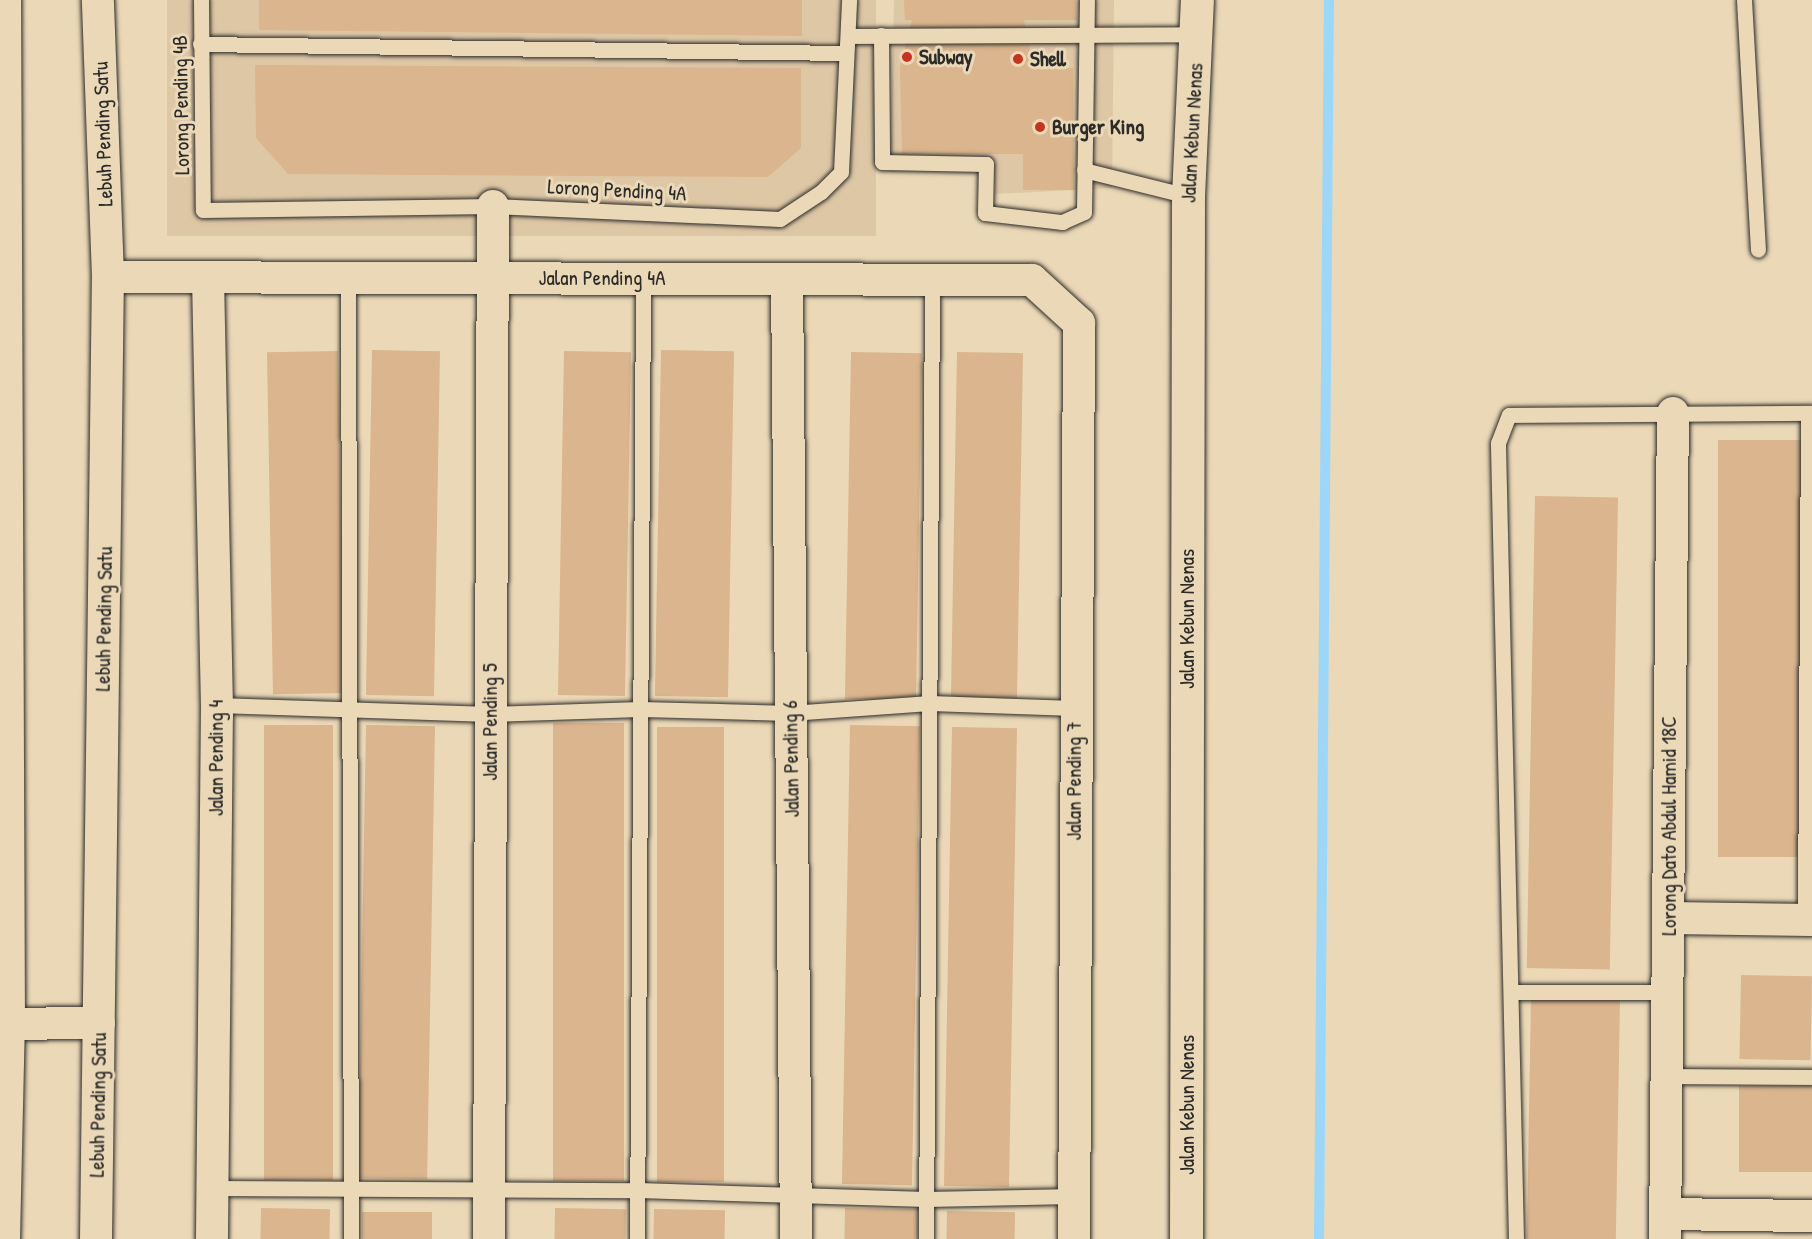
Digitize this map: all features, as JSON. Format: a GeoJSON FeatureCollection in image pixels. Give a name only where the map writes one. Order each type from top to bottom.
{"type":"FeatureCollection","features":[{"type":"Feature","properties":{"kind":"street"},"geometry":{"type":"LineString","coordinates":[[4,1239],[5,0]]}},
{"type":"Feature","properties":{"kind":"street","name":"Lebuh Pending Satu"},"geometry":{"type":"LineString","coordinates":[[96,1239],[108,277],[98,0]]}},
{"type":"Feature","properties":{"kind":"street","name":"Jalan Kebun Nenas"},"geometry":{"type":"LineString","coordinates":[[1186,1239],[1188,196],[1198,34],[1197,0]]}},
{"type":"Feature","properties":{"kind":"street","name":"Jalan Pending 5"},"geometry":{"type":"LineString","coordinates":[[489,1239],[493,206]]}},
{"type":"Feature","properties":{"kind":"street","name":"Jalan Pending 4A"},"geometry":{"type":"LineString","coordinates":[[108,277],[1032,280],[1079,323]]}},
{"type":"Feature","properties":{"kind":"street","name":"Jalan Pending 4"},"geometry":{"type":"LineString","coordinates":[[208,278],[217,705],[212,1239]]}},
{"type":"Feature","properties":{"kind":"street","name":"Jalan Pending 6"},"geometry":{"type":"LineString","coordinates":[[787,279],[796,1239]]}},
{"type":"Feature","properties":{"kind":"street","name":"Jalan Pending 7"},"geometry":{"type":"LineString","coordinates":[[1074,1239],[1074,708],[1079,323]]}},
{"type":"Feature","properties":{"kind":"street","name":"Lorong Dato Abdul Hamid 18C"},"geometry":{"type":"LineString","coordinates":[[1665,1227],[1672,413]]}},
{"type":"Feature","properties":{"kind":"street"},"geometry":{"type":"LineString","coordinates":[[1668,918],[1809,920]]}},
{"type":"Feature","properties":{"kind":"street"},"geometry":{"type":"LineString","coordinates":[[5,1024],[99,1023]]}},
{"type":"Feature","properties":{"kind":"street"},"geometry":{"type":"LineString","coordinates":[[1665,1227],[1812,1216]]}},
{"type":"Feature","properties":{"kind":"lane","name":"Lorong Pending 4B"},"geometry":{"type":"LineString","coordinates":[[201,0],[203,210]]}},
{"type":"Feature","properties":{"kind":"lane","name":"Lorong Pending 4A"},"geometry":{"type":"LineString","coordinates":[[203,210],[493,206],[780,219],[821,192],[841,172],[844,53],[848,36],[849,0]]}},
{"type":"Feature","properties":{"kind":"lane"},"geometry":{"type":"LineString","coordinates":[[882,35],[882,162],[986,164],[985,213],[1062,222],[1084,212],[1087,0]]}},
{"type":"Feature","properties":{"kind":"lane"},"geometry":{"type":"LineString","coordinates":[[1743,0],[1758,250]]}},
{"type":"Feature","properties":{"kind":"lane"},"geometry":{"type":"LineString","coordinates":[[848,36],[1198,34]]}},
{"type":"Feature","properties":{"kind":"lane"},"geometry":{"type":"LineString","coordinates":[[200,44],[844,53]]}},
{"type":"Feature","properties":{"kind":"lane"},"geometry":{"type":"LineString","coordinates":[[1084,170],[1188,196]]}},
{"type":"Feature","properties":{"kind":"lane"},"geometry":{"type":"LineString","coordinates":[[348,278],[351,1239]]}},
{"type":"Feature","properties":{"kind":"lane"},"geometry":{"type":"LineString","coordinates":[[637,1239],[643,279]]}},
{"type":"Feature","properties":{"kind":"lane"},"geometry":{"type":"LineString","coordinates":[[926,1239],[932,279]]}},
{"type":"Feature","properties":{"kind":"lane"},"geometry":{"type":"LineString","coordinates":[[1516,1239],[1513,992],[1498,443],[1509,415],[1810,413],[1809,920]]}},
{"type":"Feature","properties":{"kind":"lane"},"geometry":{"type":"LineString","coordinates":[[217,705],[490,714],[640,709],[790,713],[930,703],[1074,708]]}},
{"type":"Feature","properties":{"kind":"lane"},"geometry":{"type":"LineString","coordinates":[[1513,992],[1668,992]]}},
{"type":"Feature","properties":{"kind":"lane"},"geometry":{"type":"LineString","coordinates":[[1667,1076],[1812,1077]]}},
{"type":"Feature","properties":{"kind":"lane"},"geometry":{"type":"LineString","coordinates":[[213,1188],[351,1192],[638,1190],[796,1197],[926,1199],[1074,1196]]}},
{"type":"Feature","properties":{"kind":"shaded area"},"geometry":{"type":"Polygon","coordinates":[[[167,0],[876,0],[876,236],[167,236],[167,0]]]}},
{"type":"Feature","properties":{"kind":"shaded area"},"geometry":{"type":"Polygon","coordinates":[[[894,0],[1114,0],[1112,188],[995,194],[994,168],[890,172],[894,0]]]}},
{"type":"Feature","properties":{"kind":"building"},"geometry":{"type":"Polygon","coordinates":[[[259,0],[802,0],[802,36],[259,30],[259,0]]]}},
{"type":"Feature","properties":{"kind":"building"},"geometry":{"type":"Polygon","coordinates":[[[904,0],[1076,0],[1077,20],[1024,20],[1034,69],[1073,68],[1074,190],[1023,190],[1023,154],[902,154],[900,67],[912,20],[905,20],[904,0]]]}},
{"type":"Feature","properties":{"kind":"building"},"geometry":{"type":"Polygon","coordinates":[[[255,65],[801,68],[801,148],[768,177],[288,174],[256,138],[255,65]]]}},
{"type":"Feature","properties":{"kind":"building"},"geometry":{"type":"Polygon","coordinates":[[[372,350],[440,351],[434,696],[366,695],[372,350]]]}},
{"type":"Feature","properties":{"kind":"building"},"geometry":{"type":"Polygon","coordinates":[[[661,350],[734,351],[728,697],[655,696],[661,350]]]}},
{"type":"Feature","properties":{"kind":"building"},"geometry":{"type":"Polygon","coordinates":[[[338,351],[344,693],[273,694],[267,352],[338,351]]]}},
{"type":"Feature","properties":{"kind":"building"},"geometry":{"type":"Polygon","coordinates":[[[564,351],[631,352],[625,696],[558,695],[564,351]]]}},
{"type":"Feature","properties":{"kind":"building"},"geometry":{"type":"Polygon","coordinates":[[[851,352],[922,353],[916,700],[845,699],[851,352]]]}},
{"type":"Feature","properties":{"kind":"building"},"geometry":{"type":"Polygon","coordinates":[[[957,352],[1023,353],[1017,699],[951,698],[957,352]]]}},
{"type":"Feature","properties":{"kind":"building"},"geometry":{"type":"Polygon","coordinates":[[[1718,440],[1801,440],[1801,857],[1718,857],[1718,440]]]}},
{"type":"Feature","properties":{"kind":"building"},"geometry":{"type":"Polygon","coordinates":[[[1535,496],[1618,497],[1610,969],[1527,968],[1535,496]]]}},
{"type":"Feature","properties":{"kind":"building"},"geometry":{"type":"Polygon","coordinates":[[[553,723],[624,723],[624,1181],[553,1181],[553,723]]]}},
{"type":"Feature","properties":{"kind":"building"},"geometry":{"type":"Polygon","coordinates":[[[264,725],[333,725],[333,1180],[264,1180],[264,725]]]}},
{"type":"Feature","properties":{"kind":"building"},"geometry":{"type":"Polygon","coordinates":[[[366,725],[435,726],[427,1179],[358,1178],[366,725]]]}},
{"type":"Feature","properties":{"kind":"building"},"geometry":{"type":"Polygon","coordinates":[[[850,725],[920,726],[912,1185],[842,1184],[850,725]]]}},
{"type":"Feature","properties":{"kind":"building"},"geometry":{"type":"Polygon","coordinates":[[[657,727],[724,727],[724,1182],[657,1182],[657,727]]]}},
{"type":"Feature","properties":{"kind":"building"},"geometry":{"type":"Polygon","coordinates":[[[952,727],[1017,728],[1009,1187],[944,1186],[952,727]]]}},
{"type":"Feature","properties":{"kind":"building"},"geometry":{"type":"Polygon","coordinates":[[[1741,975],[1812,976],[1811,1060],[1740,1059],[1741,975]]]}},
{"type":"Feature","properties":{"kind":"building"},"geometry":{"type":"Polygon","coordinates":[[[1531,998],[1620,1000],[1616,1239],[1527,1239],[1531,998]]]}},
{"type":"Feature","properties":{"kind":"building"},"geometry":{"type":"Polygon","coordinates":[[[1739,1086],[1812,1086],[1812,1172],[1739,1172],[1739,1086]]]}},
{"type":"Feature","properties":{"kind":"building"},"geometry":{"type":"Polygon","coordinates":[[[261,1208],[330,1209],[329,1239],[260,1239],[261,1208]]]}},
{"type":"Feature","properties":{"kind":"building"},"geometry":{"type":"Polygon","coordinates":[[[555,1208],[626,1209],[625,1239],[554,1239],[555,1208]]]}},
{"type":"Feature","properties":{"kind":"building"},"geometry":{"type":"Polygon","coordinates":[[[845,1208],[918,1209],[917,1239],[844,1239],[845,1208]]]}},
{"type":"Feature","properties":{"kind":"building"},"geometry":{"type":"Polygon","coordinates":[[[654,1209],[725,1210],[724,1239],[653,1239],[654,1209]]]}},
{"type":"Feature","properties":{"kind":"building"},"geometry":{"type":"Polygon","coordinates":[[[947,1211],[1015,1212],[1015,1239],[947,1239],[947,1211]]]}},
{"type":"Feature","properties":{"kind":"building"},"geometry":{"type":"Polygon","coordinates":[[[362,1212],[432,1212],[432,1239],[362,1239],[362,1212]]]}},
{"type":"Feature","properties":{"kind":"waterway"},"geometry":{"type":"LineString","coordinates":[[1319,1239],[1329,0]]}},
{"type":"Feature","properties":{"kind":"place","name":"Subway"},"geometry":{"type":"Point","coordinates":[907,57]}},
{"type":"Feature","properties":{"kind":"place","name":"Shell"},"geometry":{"type":"Point","coordinates":[1018,59]}},
{"type":"Feature","properties":{"kind":"place","name":"Burger King"},"geometry":{"type":"Point","coordinates":[1040,127]}}]}
